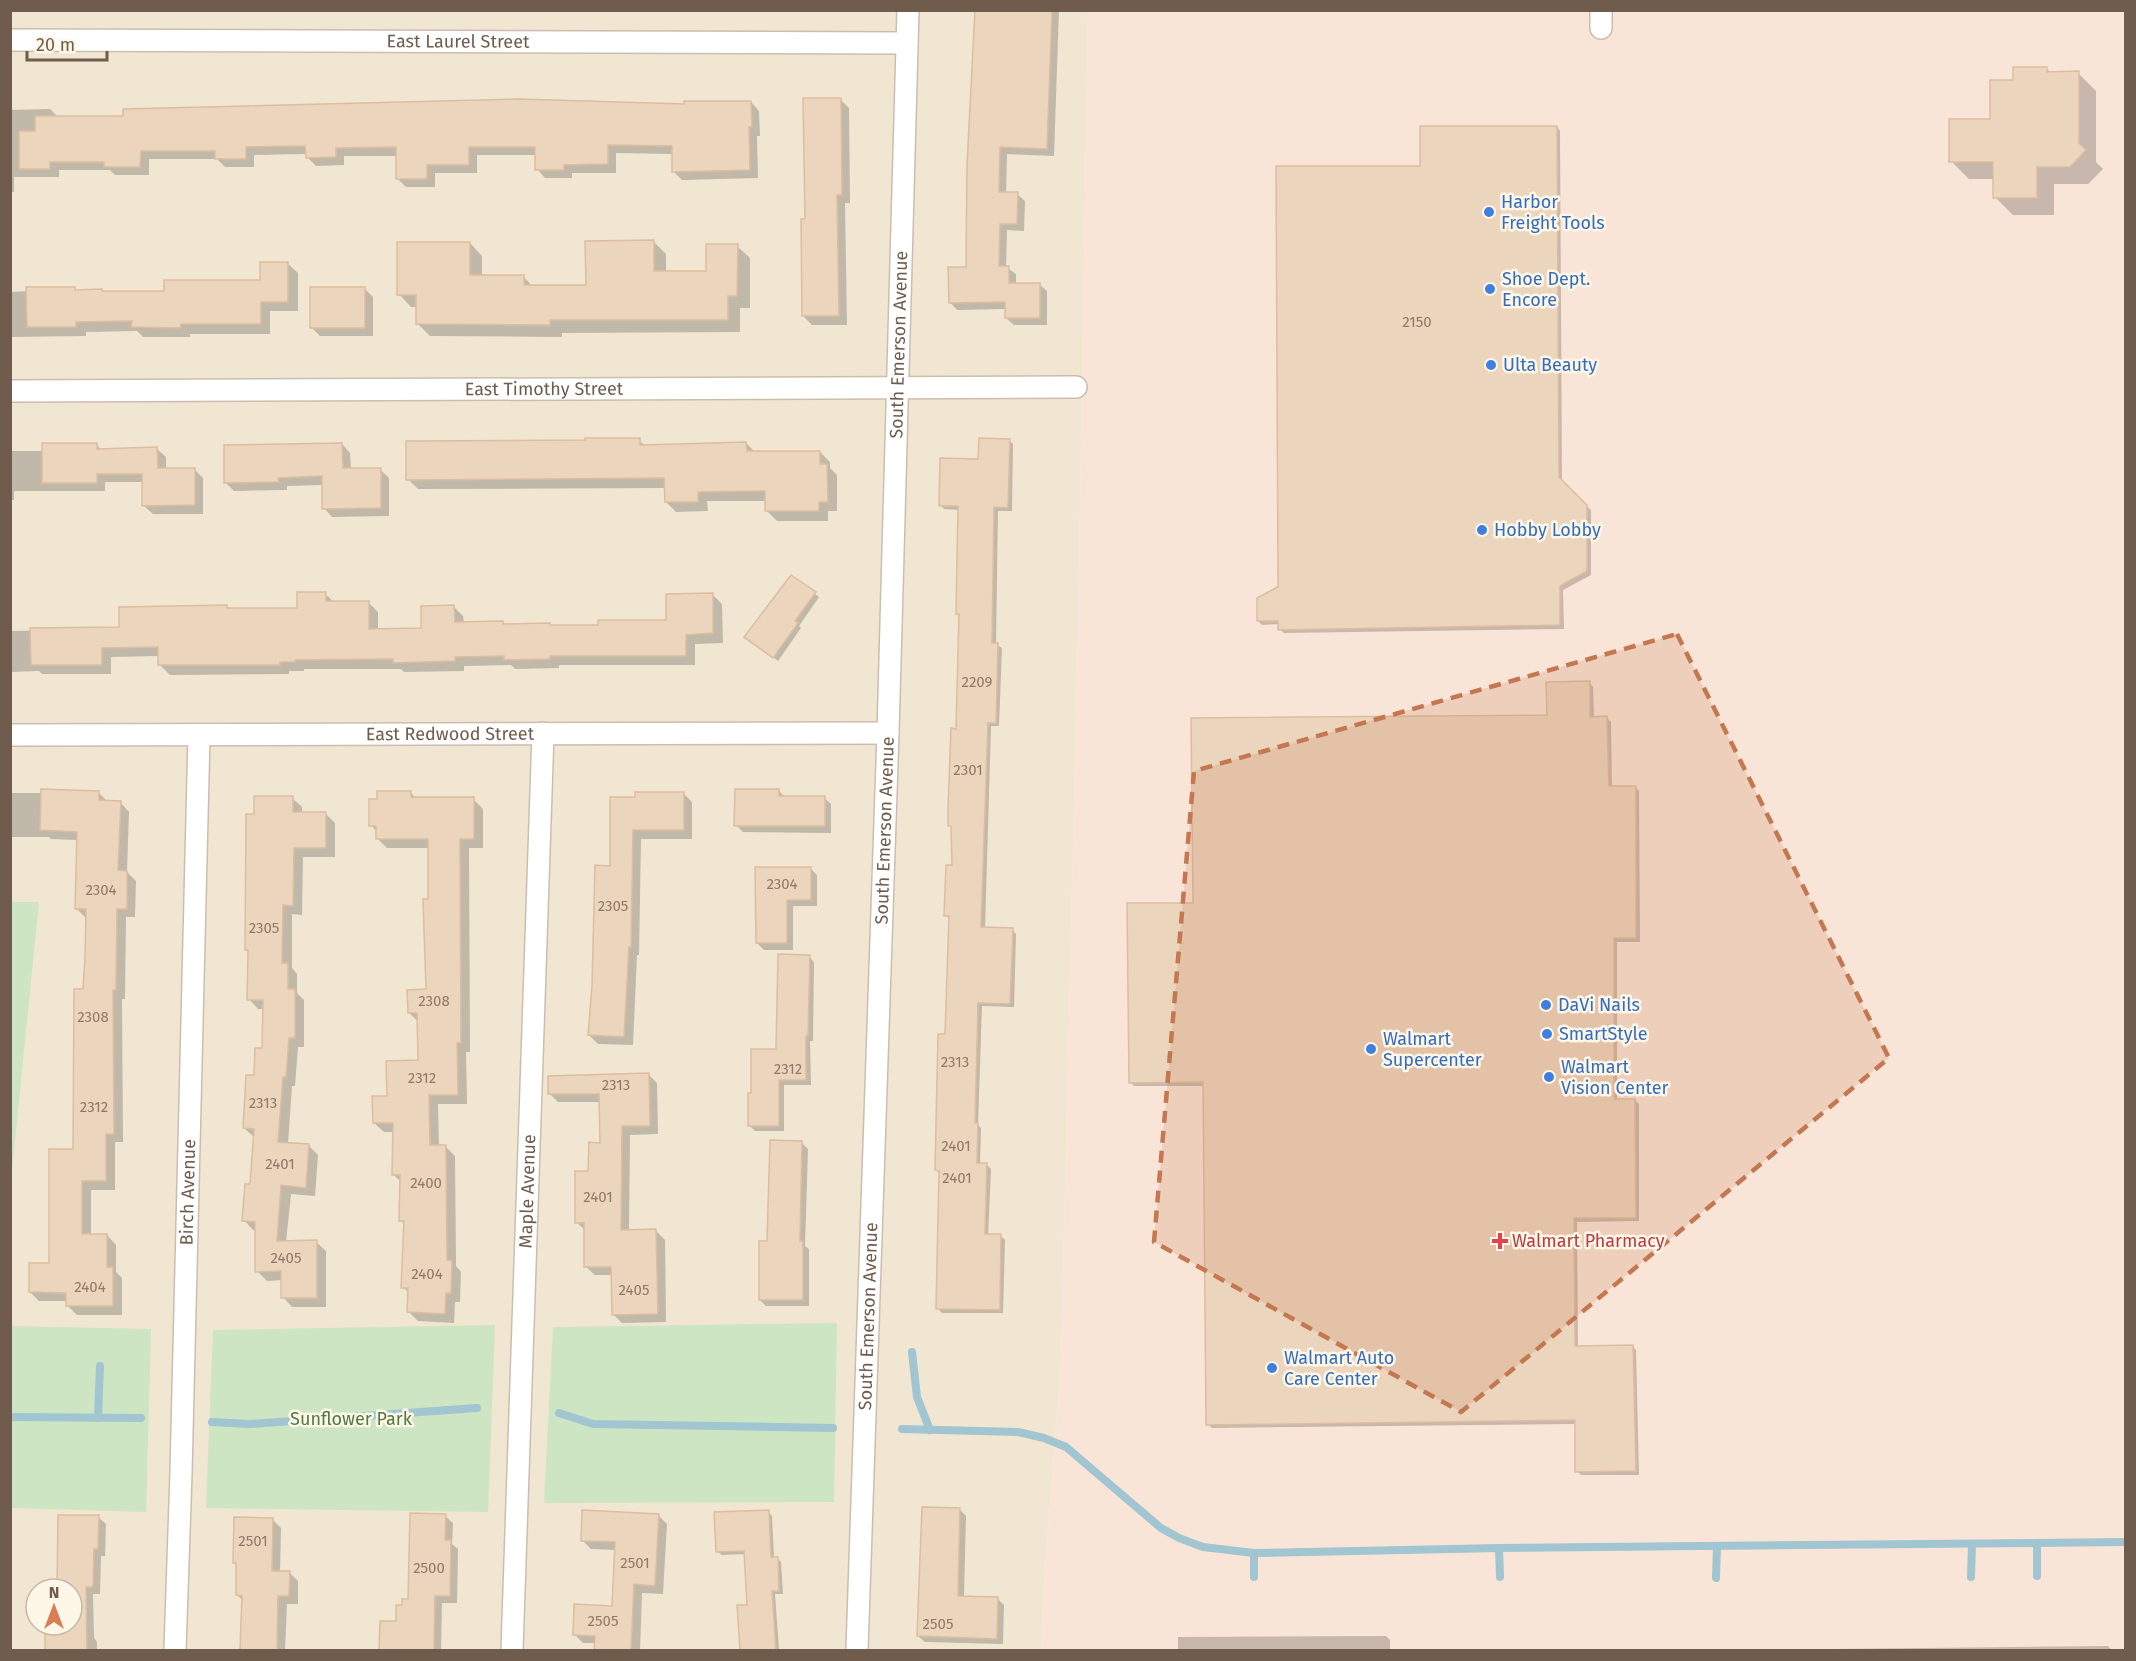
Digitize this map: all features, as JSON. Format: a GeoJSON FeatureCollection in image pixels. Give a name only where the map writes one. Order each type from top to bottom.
{"type":"FeatureCollection","features":[{"type":"Feature","properties":{"kind":"street","name":"South Emerson Avenue"},"geometry":{"type":"LineString","coordinates":[[857,1650],[888,733],[908,10]]}},
{"type":"Feature","properties":{"kind":"street","name":"East Laurel Street"},"geometry":{"type":"LineString","coordinates":[[10,40],[907,43]]}},
{"type":"Feature","properties":{"kind":"street","name":"East Timothy Street"},"geometry":{"type":"LineString","coordinates":[[10,391],[1076,387]]}},
{"type":"Feature","properties":{"kind":"street","name":"Maple Avenue"},"geometry":{"type":"LineString","coordinates":[[512,1650],[543,733]]}},
{"type":"Feature","properties":{"kind":"street","name":"East Redwood Street"},"geometry":{"type":"LineString","coordinates":[[10,735],[888,733]]}},
{"type":"Feature","properties":{"kind":"street","name":"Birch Avenue"},"geometry":{"type":"LineString","coordinates":[[175,1650],[199,735]]}},
{"type":"Feature","properties":{"kind":"highlighted area"},"geometry":{"type":"Polygon","coordinates":[[[1677,634],[1889,1058],[1461,1412],[1154,1242],[1194,771],[1677,634]]]}},
{"type":"Feature","properties":{"kind":"shaded area"},"geometry":{"type":"Polygon","coordinates":[[[11,11],[1088,11],[1078,633],[1061,1360],[1041,1650],[11,1650],[11,11]]]}},
{"type":"Feature","properties":{"kind":"shaded area"},"geometry":{"type":"Polygon","coordinates":[[[1088,11],[2125,11],[2125,1650],[1041,1650],[1061,1360],[1078,632],[1088,11]]]}},
{"type":"Feature","properties":{"kind":"green space"},"geometry":{"type":"Polygon","coordinates":[[[10,902],[39,902],[11,1180],[10,902]]]}},
{"type":"Feature","properties":{"kind":"green space"},"geometry":{"type":"Polygon","coordinates":[[[837,1323],[834,1502],[544,1503],[553,1327],[837,1323]]]}},
{"type":"Feature","properties":{"kind":"green space","name":"Sunflower Park"},"geometry":{"type":"Polygon","coordinates":[[[495,1325],[488,1512],[206,1508],[213,1330],[495,1325]]]}},
{"type":"Feature","properties":{"kind":"green space"},"geometry":{"type":"Polygon","coordinates":[[[11,1326],[151,1329],[146,1512],[11,1508],[11,1326]]]}},
{"type":"Feature","properties":{"kind":"building"},"geometry":{"type":"Polygon","coordinates":[[[975,10],[1052,10],[1047,149],[1000,147],[999,192],[1018,192],[1017,224],[1000,224],[999,266],[1009,266],[1009,283],[1040,283],[1040,318],[1005,318],[1005,302],[949,303],[948,267],[966,267],[967,165],[975,10]]]}},
{"type":"Feature","properties":{"kind":"building"},"geometry":{"type":"Polygon","coordinates":[[[2013,67],[2047,67],[2047,72],[2079,71],[2079,143],[2086,150],[2070,167],[2037,167],[2037,198],[1993,198],[1993,162],[1949,162],[1949,119],[1990,119],[1990,80],[2013,80],[2013,67]]]}},
{"type":"Feature","properties":{"kind":"building"},"geometry":{"type":"Polygon","coordinates":[[[803,98],[841,98],[842,195],[837,195],[839,316],[802,316],[801,219],[805,219],[803,98]]]}},
{"type":"Feature","properties":{"kind":"building"},"geometry":{"type":"Polygon","coordinates":[[[519,99],[684,104],[684,101],[751,101],[750,170],[672,172],[672,146],[608,145],[608,164],[564,165],[564,170],[535,170],[535,147],[469,147],[469,165],[427,165],[427,179],[396,179],[396,147],[336,148],[336,157],[306,158],[305,146],[246,147],[246,159],[215,159],[215,151],[141,151],[140,167],[104,167],[104,162],[50,162],[50,169],[19,169],[19,131],[35,131],[35,116],[123,116],[123,109],[519,99]]]}},
{"type":"Feature","properties":{"kind":"building"},"geometry":{"type":"Polygon","coordinates":[[[1420,126],[1557,126],[1559,477],[1587,505],[1587,571],[1560,586],[1560,625],[1278,630],[1278,621],[1257,621],[1257,598],[1278,587],[1276,166],[1420,166],[1420,126]]]}},
{"type":"Feature","properties":{"kind":"building"},"geometry":{"type":"Polygon","coordinates":[[[654,240],[654,271],[706,271],[706,244],[738,244],[737,296],[728,296],[728,320],[550,320],[550,325],[416,324],[416,295],[397,295],[397,242],[470,242],[470,275],[524,275],[524,285],[586,285],[585,241],[654,240]]]}},
{"type":"Feature","properties":{"kind":"building"},"geometry":{"type":"Polygon","coordinates":[[[260,262],[288,262],[288,302],[261,302],[261,324],[181,324],[180,328],[131,327],[132,321],[76,322],[76,327],[27,327],[26,287],[164,291],[164,280],[260,280],[260,262]]]}},
{"type":"Feature","properties":{"kind":"building"},"geometry":{"type":"Polygon","coordinates":[[[310,287],[365,287],[365,328],[310,328],[310,287]]]}},
{"type":"Feature","properties":{"kind":"building"},"geometry":{"type":"Polygon","coordinates":[[[585,438],[640,438],[640,445],[746,442],[747,451],[820,451],[820,464],[827,464],[828,502],[819,502],[819,511],[765,511],[765,491],[698,492],[698,502],[665,502],[664,478],[406,480],[406,441],[585,440],[585,438]]]}},
{"type":"Feature","properties":{"kind":"building"},"geometry":{"type":"Polygon","coordinates":[[[979,438],[1010,439],[1008,508],[994,507],[992,643],[998,643],[996,723],[988,723],[981,927],[1013,928],[1010,1004],[978,1003],[975,1123],[978,1123],[977,1163],[987,1163],[985,1234],[1001,1234],[1000,1310],[936,1309],[939,1171],[935,1170],[938,1034],[945,1034],[949,916],[944,916],[946,865],[952,865],[948,809],[951,728],[956,729],[959,614],[956,614],[958,506],[939,506],[940,458],[978,459],[979,438]]]}},
{"type":"Feature","properties":{"kind":"building"},"geometry":{"type":"Polygon","coordinates":[[[42,443],[97,443],[97,449],[157,447],[158,468],[195,468],[195,505],[142,506],[142,474],[97,474],[97,483],[42,483],[42,443]]]}},
{"type":"Feature","properties":{"kind":"building"},"geometry":{"type":"Polygon","coordinates":[[[342,443],[343,468],[381,468],[381,508],[322,509],[322,476],[278,478],[279,482],[224,483],[224,445],[342,443]]]}},
{"type":"Feature","properties":{"kind":"building"},"geometry":{"type":"Polygon","coordinates":[[[791,575],[816,592],[795,621],[798,623],[773,658],[744,637],[791,575]]]}},
{"type":"Feature","properties":{"kind":"building"},"geometry":{"type":"Polygon","coordinates":[[[297,592],[326,592],[326,601],[369,601],[369,629],[421,628],[421,606],[454,605],[455,622],[503,621],[503,624],[598,625],[598,620],[666,620],[666,594],[713,593],[713,633],[686,635],[686,656],[550,656],[550,659],[504,660],[504,656],[455,657],[455,661],[393,663],[393,659],[295,660],[295,662],[280,662],[280,665],[158,665],[158,647],[102,648],[102,665],[31,665],[30,628],[119,627],[119,607],[227,605],[227,608],[297,608],[297,592]]]}},
{"type":"Feature","properties":{"kind":"building","name":"Walmart Supercenter"},"geometry":{"type":"Polygon","coordinates":[[[1590,681],[1590,717],[1607,716],[1609,786],[1636,786],[1636,938],[1614,938],[1614,1099],[1635,1099],[1636,1218],[1574,1218],[1575,1346],[1633,1345],[1636,1471],[1575,1472],[1575,1420],[1206,1425],[1203,1082],[1129,1083],[1127,903],[1193,903],[1191,718],[1547,715],[1546,682],[1590,681]]]}},
{"type":"Feature","properties":{"kind":"building"},"geometry":{"type":"Polygon","coordinates":[[[41,789],[99,791],[99,800],[121,801],[118,870],[127,871],[127,909],[117,909],[116,990],[113,990],[114,1134],[106,1134],[106,1181],[82,1181],[82,1234],[107,1234],[107,1267],[113,1267],[113,1306],[66,1306],[66,1293],[29,1292],[29,1263],[49,1263],[49,1149],[73,1149],[74,989],[83,989],[85,957],[86,909],[75,909],[77,832],[40,830],[41,789]]]}},
{"type":"Feature","properties":{"kind":"building"},"geometry":{"type":"Polygon","coordinates":[[[735,789],[779,789],[779,796],[825,796],[825,826],[734,826],[735,789]]]}},
{"type":"Feature","properties":{"kind":"building"},"geometry":{"type":"Polygon","coordinates":[[[377,791],[411,791],[411,797],[474,797],[474,839],[460,839],[461,1043],[457,1043],[458,1095],[429,1095],[430,1145],[446,1145],[447,1260],[452,1261],[451,1293],[446,1293],[445,1314],[407,1312],[408,1288],[401,1288],[404,1221],[399,1221],[400,1175],[392,1175],[393,1123],[373,1123],[372,1096],[387,1096],[386,1061],[418,1060],[417,1013],[408,1013],[407,990],[426,989],[423,899],[428,899],[428,839],[376,839],[376,826],[369,826],[369,799],[377,799],[377,791]]]}},
{"type":"Feature","properties":{"kind":"building"},"geometry":{"type":"Polygon","coordinates":[[[635,792],[684,792],[684,830],[633,830],[631,947],[629,947],[624,1037],[588,1035],[592,986],[595,865],[610,866],[610,797],[635,797],[635,792]]]}},
{"type":"Feature","properties":{"kind":"building"},"geometry":{"type":"Polygon","coordinates":[[[254,796],[293,796],[293,812],[326,812],[326,848],[294,848],[293,906],[283,905],[282,963],[288,963],[288,989],[295,989],[295,1038],[289,1038],[286,1077],[283,1077],[278,1142],[309,1144],[306,1188],[281,1185],[277,1241],[317,1240],[317,1298],[281,1298],[281,1271],[255,1272],[255,1222],[242,1221],[245,1184],[250,1184],[254,1129],[243,1128],[246,1075],[254,1075],[255,1048],[262,1048],[263,1000],[247,1000],[248,950],[245,950],[246,814],[254,814],[254,796]]]}},
{"type":"Feature","properties":{"kind":"building"},"geometry":{"type":"Polygon","coordinates":[[[755,867],[811,867],[811,900],[787,900],[787,943],[756,943],[755,867]]]}},
{"type":"Feature","properties":{"kind":"building"},"geometry":{"type":"Polygon","coordinates":[[[778,954],[810,955],[806,1080],[779,1080],[779,1126],[748,1126],[751,1049],[776,1049],[778,954]]]}},
{"type":"Feature","properties":{"kind":"building"},"geometry":{"type":"Polygon","coordinates":[[[649,1073],[650,1126],[622,1126],[621,1230],[656,1229],[658,1314],[612,1315],[611,1267],[584,1267],[584,1223],[575,1223],[575,1171],[588,1171],[589,1142],[600,1143],[599,1094],[548,1094],[548,1076],[649,1073]]]}},
{"type":"Feature","properties":{"kind":"building"},"geometry":{"type":"Polygon","coordinates":[[[770,1140],[802,1141],[800,1241],[803,1241],[803,1300],[759,1300],[759,1241],[767,1241],[770,1140]]]}},
{"type":"Feature","properties":{"kind":"building"},"geometry":{"type":"Polygon","coordinates":[[[922,1507],[960,1508],[958,1596],[998,1597],[997,1639],[917,1636],[922,1507]]]}},
{"type":"Feature","properties":{"kind":"building"},"geometry":{"type":"Polygon","coordinates":[[[582,1510],[659,1514],[655,1586],[634,1584],[631,1650],[594,1650],[595,1636],[573,1635],[574,1604],[612,1606],[615,1542],[581,1541],[582,1510]]]}},
{"type":"Feature","properties":{"kind":"building"},"geometry":{"type":"Polygon","coordinates":[[[769,1510],[771,1557],[778,1557],[779,1591],[772,1591],[776,1650],[740,1650],[737,1605],[747,1605],[744,1551],[716,1552],[714,1512],[769,1510]]]}},
{"type":"Feature","properties":{"kind":"building"},"geometry":{"type":"Polygon","coordinates":[[[410,1513],[446,1514],[445,1540],[451,1540],[450,1596],[435,1596],[434,1650],[379,1650],[380,1621],[396,1621],[396,1605],[402,1605],[402,1599],[408,1599],[410,1513]]]}},
{"type":"Feature","properties":{"kind":"building"},"geometry":{"type":"Polygon","coordinates":[[[58,1515],[99,1515],[98,1549],[94,1549],[93,1587],[86,1587],[87,1650],[45,1650],[45,1637],[84,1637],[84,1577],[57,1577],[58,1515]]]}},
{"type":"Feature","properties":{"kind":"building"},"geometry":{"type":"Polygon","coordinates":[[[234,1517],[273,1518],[272,1571],[290,1571],[289,1596],[278,1596],[277,1650],[240,1650],[242,1596],[236,1595],[236,1563],[233,1563],[234,1517]]]}},
{"type":"Feature","properties":{"kind":"waterway"},"geometry":{"type":"LineString","coordinates":[[912,1352],[917,1397],[930,1430]]}},
{"type":"Feature","properties":{"kind":"waterway"},"geometry":{"type":"LineString","coordinates":[[98,1418],[100,1366]]}},
{"type":"Feature","properties":{"kind":"waterway"},"geometry":{"type":"LineString","coordinates":[[212,1422],[249,1424],[477,1408]]}},
{"type":"Feature","properties":{"kind":"waterway"},"geometry":{"type":"LineString","coordinates":[[559,1413],[593,1424],[833,1428]]}},
{"type":"Feature","properties":{"kind":"waterway"},"geometry":{"type":"LineString","coordinates":[[10,1417],[141,1418]]}},
{"type":"Feature","properties":{"kind":"waterway"},"geometry":{"type":"LineString","coordinates":[[902,1429],[1018,1432],[1044,1438],[1066,1447],[1161,1528],[1179,1538],[1203,1547],[1254,1553],[1499,1548],[2126,1542]]}},
{"type":"Feature","properties":{"kind":"waterway"},"geometry":{"type":"LineString","coordinates":[[2037,1543],[2037,1576]]}},
{"type":"Feature","properties":{"kind":"waterway"},"geometry":{"type":"LineString","coordinates":[[1971,1577],[1972,1544]]}},
{"type":"Feature","properties":{"kind":"waterway"},"geometry":{"type":"LineString","coordinates":[[1716,1578],[1717,1547]]}},
{"type":"Feature","properties":{"kind":"waterway"},"geometry":{"type":"LineString","coordinates":[[1499,1548],[1500,1577]]}},
{"type":"Feature","properties":{"kind":"waterway"},"geometry":{"type":"LineString","coordinates":[[1254,1553],[1254,1577]]}},
{"type":"Feature","properties":{"kind":"place","name":"Harbor Freight Tools"},"geometry":{"type":"Point","coordinates":[1489,212]}},
{"type":"Feature","properties":{"kind":"place","name":"Shoe Dept. Encore"},"geometry":{"type":"Point","coordinates":[1490,289]}},
{"type":"Feature","properties":{"kind":"place","name":"Ulta Beauty"},"geometry":{"type":"Point","coordinates":[1491,365]}},
{"type":"Feature","properties":{"kind":"place","name":"Hobby Lobby"},"geometry":{"type":"Point","coordinates":[1482,530]}},
{"type":"Feature","properties":{"kind":"place","name":"DaVi Nails"},"geometry":{"type":"Point","coordinates":[1546,1005]}},
{"type":"Feature","properties":{"kind":"place","name":"SmartStyle"},"geometry":{"type":"Point","coordinates":[1547,1034]}},
{"type":"Feature","properties":{"kind":"place","name":"Walmart Supercenter"},"geometry":{"type":"Point","coordinates":[1371,1049]}},
{"type":"Feature","properties":{"kind":"place","name":"Walmart Vision Center"},"geometry":{"type":"Point","coordinates":[1549,1077]}},
{"type":"Feature","properties":{"kind":"place","name":"Walmart Pharmacy"},"geometry":{"type":"Point","coordinates":[1500,1241]}},
{"type":"Feature","properties":{"kind":"place","name":"Walmart Auto Care Center"},"geometry":{"type":"Point","coordinates":[1272,1368]}}]}
